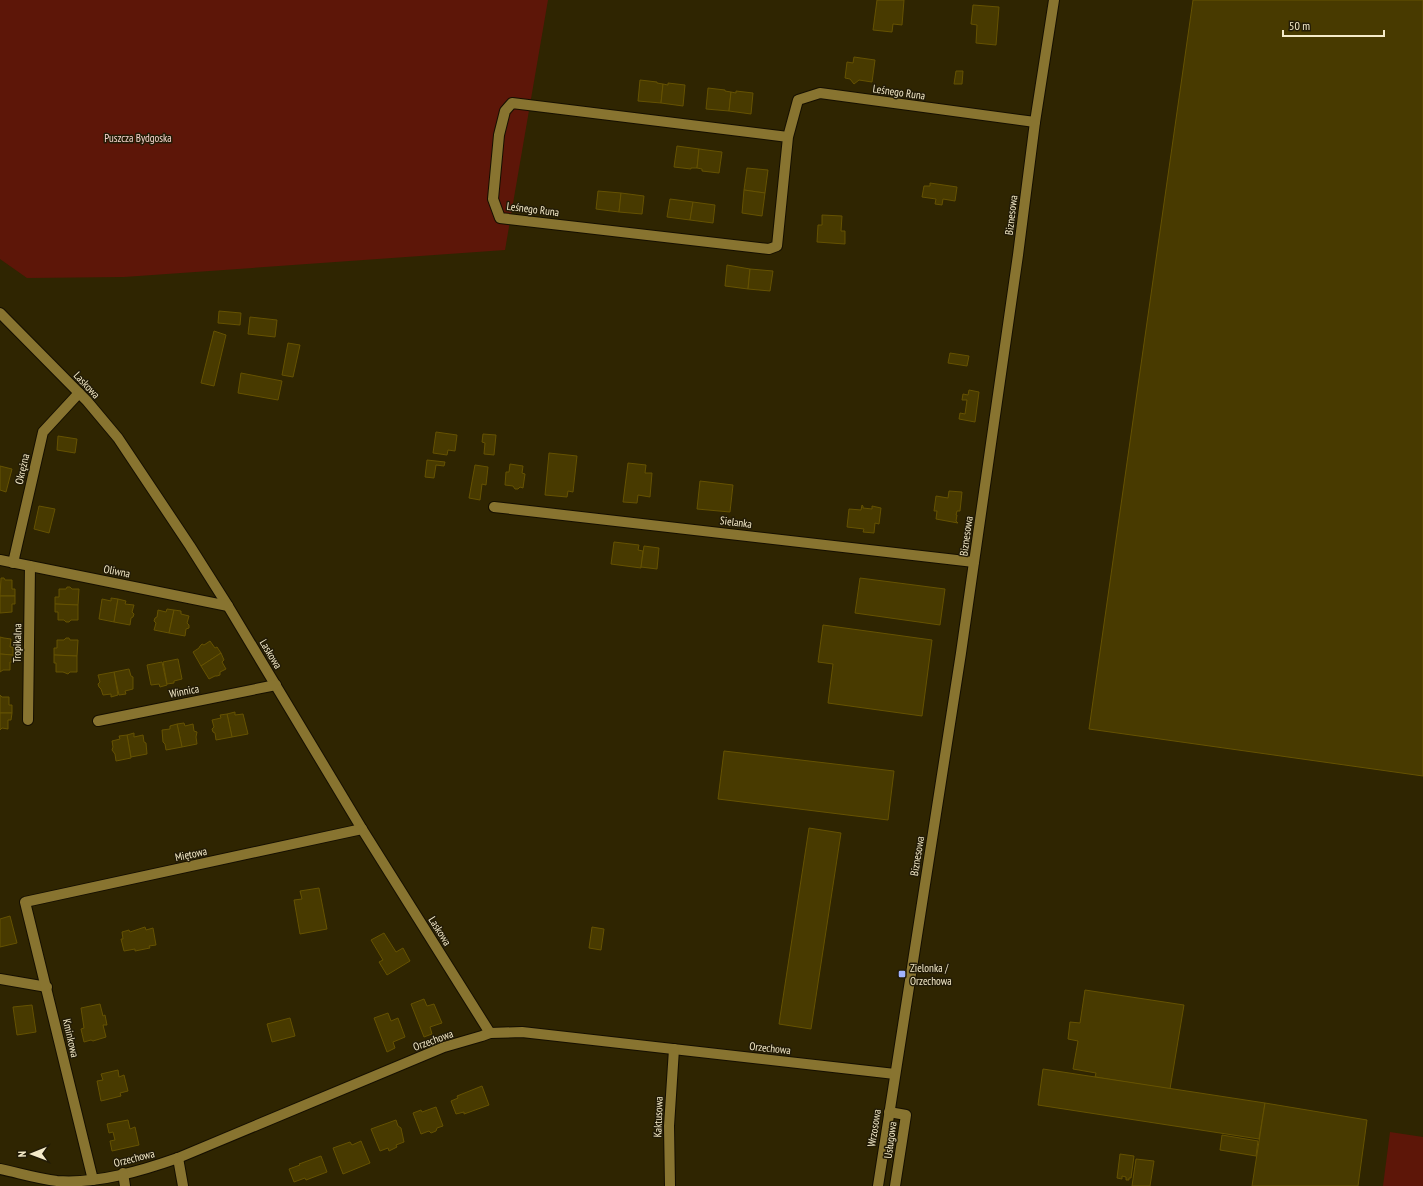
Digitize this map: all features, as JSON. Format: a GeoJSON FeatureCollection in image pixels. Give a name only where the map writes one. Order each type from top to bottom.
{"type":"FeatureCollection","features":[{"type":"Feature","properties":{"kind":"street","name":"Biznesowa"},"geometry":{"type":"LineString","coordinates":[[895,1074],[960,660],[1018,256],[1035,122],[1054,0]]}},
{"type":"Feature","properties":{"kind":"street","name":"Leśnego Runa"},"geometry":{"type":"LineString","coordinates":[[788,137],[512,103],[505,111],[499,135],[492,199],[500,218],[770,249],[777,246],[788,137],[798,100],[820,93],[1035,122]]}},
{"type":"Feature","properties":{"kind":"street","name":"Laskowa"},"geometry":{"type":"LineString","coordinates":[[0,313],[79,393],[118,438],[228,606],[362,829],[490,1033]]}},
{"type":"Feature","properties":{"kind":"street","name":"Okrężna"},"geometry":{"type":"LineString","coordinates":[[13,563],[42,432],[79,393]]}},
{"type":"Feature","properties":{"kind":"street","name":"Sielanka"},"geometry":{"type":"LineString","coordinates":[[494,507],[974,562]]}},
{"type":"Feature","properties":{"kind":"street","name":"Oliwna"},"geometry":{"type":"LineString","coordinates":[[0,560],[228,606]]}},
{"type":"Feature","properties":{"kind":"street","name":"Tropikalna"},"geometry":{"type":"LineString","coordinates":[[28,720],[30,566]]}},
{"type":"Feature","properties":{"kind":"street","name":"Winnica"},"geometry":{"type":"LineString","coordinates":[[98,721],[276,685]]}},
{"type":"Feature","properties":{"kind":"street","name":"Miętowa"},"geometry":{"type":"LineString","coordinates":[[25,902],[362,829]]}},
{"type":"Feature","properties":{"kind":"street","name":"Kminkowa"},"geometry":{"type":"LineString","coordinates":[[25,902],[93,1180]]}},
{"type":"Feature","properties":{"kind":"street"},"geometry":{"type":"LineString","coordinates":[[0,979],[47,987]]}},
{"type":"Feature","properties":{"kind":"street","name":"Orzechowa"},"geometry":{"type":"LineString","coordinates":[[0,1169],[58,1181],[93,1180],[153,1167],[178,1158],[444,1047],[490,1033],[522,1032],[895,1074]]}},
{"type":"Feature","properties":{"kind":"street","name":"Kaktusowa"},"geometry":{"type":"LineString","coordinates":[[670,1186],[669,1126],[674,1049]]}},
{"type":"Feature","properties":{"kind":"street","name":"Wrzosowa"},"geometry":{"type":"LineString","coordinates":[[878,1186],[895,1074]]}},
{"type":"Feature","properties":{"kind":"street","name":"Usługowa"},"geometry":{"type":"LineString","coordinates":[[889,1112],[906,1115],[895,1186]]}},
{"type":"Feature","properties":{"kind":"street"},"geometry":{"type":"LineString","coordinates":[[178,1158],[183,1186]]}},
{"type":"Feature","properties":{"kind":"street"},"geometry":{"type":"LineString","coordinates":[[123,1174],[125,1186]]}},
{"type":"Feature","properties":{"kind":"green space","name":"Puszcza Bydgoska"},"geometry":{"type":"Polygon","coordinates":[[[0,0],[548,0],[505,250],[124,277],[27,278],[0,259],[0,0]]]}},
{"type":"Feature","properties":{"kind":"green space"},"geometry":{"type":"Polygon","coordinates":[[[1390,1132],[1423,1137],[1423,1186],[1383,1186],[1390,1132]]]}},
{"type":"Feature","properties":{"kind":"building"},"geometry":{"type":"Polygon","coordinates":[[[877,0],[904,0],[902,25],[893,24],[892,32],[873,30],[877,0]]]}},
{"type":"Feature","properties":{"kind":"building"},"geometry":{"type":"Polygon","coordinates":[[[1193,0],[1423,0],[1423,776],[1089,729],[1193,0]]]}},
{"type":"Feature","properties":{"kind":"building"},"geometry":{"type":"Polygon","coordinates":[[[973,5],[999,7],[996,45],[976,43],[977,25],[971,24],[973,5]]]}},
{"type":"Feature","properties":{"kind":"building"},"geometry":{"type":"Polygon","coordinates":[[[854,57],[875,60],[872,82],[859,80],[854,84],[850,79],[845,78],[847,62],[853,63],[854,57]]]}},
{"type":"Feature","properties":{"kind":"building"},"geometry":{"type":"Polygon","coordinates":[[[956,71],[963,71],[962,84],[954,84],[956,71]]]}},
{"type":"Feature","properties":{"kind":"building"},"geometry":{"type":"Polygon","coordinates":[[[640,80],[663,84],[661,103],[638,101],[640,80]]]}},
{"type":"Feature","properties":{"kind":"building"},"geometry":{"type":"Polygon","coordinates":[[[668,83],[685,85],[683,106],[661,103],[663,84],[668,85],[668,83]]]}},
{"type":"Feature","properties":{"kind":"building"},"geometry":{"type":"Polygon","coordinates":[[[708,88],[731,92],[729,111],[706,109],[708,88]]]}},
{"type":"Feature","properties":{"kind":"building"},"geometry":{"type":"Polygon","coordinates":[[[736,91],[753,93],[751,114],[729,111],[731,92],[736,93],[736,91]]]}},
{"type":"Feature","properties":{"kind":"building"},"geometry":{"type":"Polygon","coordinates":[[[677,146],[699,149],[697,168],[691,169],[674,167],[677,146]]]}},
{"type":"Feature","properties":{"kind":"building"},"geometry":{"type":"Polygon","coordinates":[[[699,149],[722,152],[719,173],[702,171],[702,169],[697,168],[699,149]]]}},
{"type":"Feature","properties":{"kind":"building"},"geometry":{"type":"Polygon","coordinates":[[[747,168],[768,170],[765,193],[744,190],[747,168]]]}},
{"type":"Feature","properties":{"kind":"building"},"geometry":{"type":"Polygon","coordinates":[[[930,183],[957,187],[955,201],[943,199],[942,205],[935,204],[936,199],[922,197],[924,186],[930,186],[930,183]]]}},
{"type":"Feature","properties":{"kind":"building"},"geometry":{"type":"Polygon","coordinates":[[[744,190],[765,193],[762,216],[742,213],[744,190]]]}},
{"type":"Feature","properties":{"kind":"building"},"geometry":{"type":"Polygon","coordinates":[[[598,191],[621,193],[619,212],[596,209],[598,191]]]}},
{"type":"Feature","properties":{"kind":"building"},"geometry":{"type":"Polygon","coordinates":[[[621,193],[644,196],[642,214],[619,212],[621,193]]]}},
{"type":"Feature","properties":{"kind":"building"},"geometry":{"type":"Polygon","coordinates":[[[670,199],[693,202],[690,220],[667,217],[670,199]]]}},
{"type":"Feature","properties":{"kind":"building"},"geometry":{"type":"Polygon","coordinates":[[[693,202],[715,205],[713,223],[690,220],[693,202]]]}},
{"type":"Feature","properties":{"kind":"building"},"geometry":{"type":"Polygon","coordinates":[[[822,215],[842,216],[841,231],[845,231],[845,244],[817,242],[818,225],[822,225],[822,215]]]}},
{"type":"Feature","properties":{"kind":"building"},"geometry":{"type":"Polygon","coordinates":[[[727,265],[750,269],[748,289],[725,286],[727,265]]]}},
{"type":"Feature","properties":{"kind":"building"},"geometry":{"type":"Polygon","coordinates":[[[750,269],[773,271],[770,291],[748,289],[750,269]]]}},
{"type":"Feature","properties":{"kind":"building"},"geometry":{"type":"Polygon","coordinates":[[[219,311],[241,313],[240,325],[218,323],[219,311]]]}},
{"type":"Feature","properties":{"kind":"building"},"geometry":{"type":"Polygon","coordinates":[[[250,317],[277,320],[275,337],[248,334],[250,317]]]}},
{"type":"Feature","properties":{"kind":"building"},"geometry":{"type":"Polygon","coordinates":[[[214,331],[226,335],[214,386],[201,383],[214,331]]]}},
{"type":"Feature","properties":{"kind":"building"},"geometry":{"type":"Polygon","coordinates":[[[288,343],[300,345],[293,377],[282,375],[288,343]]]}},
{"type":"Feature","properties":{"kind":"building"},"geometry":{"type":"Polygon","coordinates":[[[950,353],[969,356],[967,366],[948,363],[950,353]]]}},
{"type":"Feature","properties":{"kind":"building"},"geometry":{"type":"Polygon","coordinates":[[[241,373],[282,381],[278,400],[238,393],[241,373]]]}},
{"type":"Feature","properties":{"kind":"building"},"geometry":{"type":"Polygon","coordinates":[[[969,390],[979,392],[975,422],[959,419],[960,413],[965,414],[967,400],[962,400],[963,394],[968,395],[969,390]]]}},
{"type":"Feature","properties":{"kind":"building"},"geometry":{"type":"Polygon","coordinates":[[[436,432],[457,435],[455,451],[448,450],[447,455],[433,453],[436,432]]]}},
{"type":"Feature","properties":{"kind":"building"},"geometry":{"type":"Polygon","coordinates":[[[483,434],[496,435],[494,455],[484,454],[485,443],[482,442],[483,434]]]}},
{"type":"Feature","properties":{"kind":"building"},"geometry":{"type":"Polygon","coordinates":[[[58,436],[77,439],[75,453],[57,450],[58,436]]]}},
{"type":"Feature","properties":{"kind":"building"},"geometry":{"type":"Polygon","coordinates":[[[549,453],[577,456],[573,492],[568,491],[567,497],[545,495],[549,453]]]}},
{"type":"Feature","properties":{"kind":"building"},"geometry":{"type":"Polygon","coordinates":[[[427,460],[445,462],[444,466],[436,465],[434,478],[425,477],[427,460]]]}},
{"type":"Feature","properties":{"kind":"building"},"geometry":{"type":"Polygon","coordinates":[[[628,463],[646,465],[645,473],[652,473],[650,497],[638,495],[637,503],[623,502],[628,463]]]}},
{"type":"Feature","properties":{"kind":"building"},"geometry":{"type":"Polygon","coordinates":[[[510,464],[523,466],[522,473],[525,474],[523,488],[520,487],[515,489],[513,486],[505,485],[506,472],[509,472],[510,464]]]}},
{"type":"Feature","properties":{"kind":"building"},"geometry":{"type":"Polygon","coordinates":[[[475,465],[488,467],[486,485],[482,484],[480,500],[469,498],[475,465]]]}},
{"type":"Feature","properties":{"kind":"building"},"geometry":{"type":"Polygon","coordinates":[[[0,466],[12,469],[6,492],[0,490],[0,466]]]}},
{"type":"Feature","properties":{"kind":"building"},"geometry":{"type":"Polygon","coordinates":[[[700,481],[733,485],[730,512],[697,509],[700,481]]]}},
{"type":"Feature","properties":{"kind":"building"},"geometry":{"type":"Polygon","coordinates":[[[949,491],[962,492],[960,511],[957,511],[956,515],[956,521],[958,523],[936,519],[937,511],[934,511],[936,496],[948,498],[949,491]]]}},
{"type":"Feature","properties":{"kind":"building"},"geometry":{"type":"Polygon","coordinates":[[[862,505],[863,508],[872,509],[872,506],[881,508],[879,524],[875,523],[874,533],[863,532],[864,529],[847,527],[849,509],[861,510],[862,505]]]}},
{"type":"Feature","properties":{"kind":"building"},"geometry":{"type":"Polygon","coordinates":[[[39,506],[55,509],[49,533],[34,529],[39,506]]]}},
{"type":"Feature","properties":{"kind":"building"},"geometry":{"type":"Polygon","coordinates":[[[614,542],[639,545],[638,550],[643,551],[641,568],[611,564],[614,542]]]}},
{"type":"Feature","properties":{"kind":"building"},"geometry":{"type":"Polygon","coordinates":[[[644,546],[659,548],[657,569],[641,567],[644,546]]]}},
{"type":"Feature","properties":{"kind":"building"},"geometry":{"type":"Polygon","coordinates":[[[1,578],[4,578],[5,580],[12,580],[12,589],[15,589],[15,596],[0,596],[1,578]]]}},
{"type":"Feature","properties":{"kind":"building"},"geometry":{"type":"Polygon","coordinates":[[[860,578],[945,589],[940,625],[855,613],[860,578]]]}},
{"type":"Feature","properties":{"kind":"building"},"geometry":{"type":"Polygon","coordinates":[[[67,587],[79,589],[78,605],[55,604],[55,597],[59,597],[59,589],[66,589],[67,587]]]}},
{"type":"Feature","properties":{"kind":"building"},"geometry":{"type":"Polygon","coordinates":[[[0,596],[15,596],[15,604],[12,604],[12,612],[0,613],[0,596]]]}},
{"type":"Feature","properties":{"kind":"building"},"geometry":{"type":"Polygon","coordinates":[[[111,598],[118,599],[114,622],[99,619],[102,599],[111,601],[111,598]]]}},
{"type":"Feature","properties":{"kind":"building"},"geometry":{"type":"Polygon","coordinates":[[[118,599],[126,601],[125,604],[134,605],[132,612],[134,614],[131,618],[130,625],[114,622],[118,599]]]}},
{"type":"Feature","properties":{"kind":"building"},"geometry":{"type":"Polygon","coordinates":[[[55,604],[78,605],[78,620],[66,622],[64,620],[58,620],[58,612],[55,612],[55,604]]]}},
{"type":"Feature","properties":{"kind":"building"},"geometry":{"type":"Polygon","coordinates":[[[167,609],[174,610],[169,633],[154,630],[156,623],[154,621],[157,617],[158,610],[166,612],[167,609]]]}},
{"type":"Feature","properties":{"kind":"building"},"geometry":{"type":"Polygon","coordinates":[[[174,610],[181,611],[181,614],[189,616],[187,623],[189,628],[186,629],[185,636],[169,633],[174,610]]]}},
{"type":"Feature","properties":{"kind":"building"},"geometry":{"type":"Polygon","coordinates":[[[823,625],[932,640],[922,716],[828,703],[833,664],[818,662],[823,625]]]}},
{"type":"Feature","properties":{"kind":"building"},"geometry":{"type":"Polygon","coordinates":[[[0,637],[11,639],[10,647],[13,647],[13,655],[0,654],[0,637]]]}},
{"type":"Feature","properties":{"kind":"building"},"geometry":{"type":"Polygon","coordinates":[[[69,638],[70,640],[78,640],[77,656],[54,655],[54,648],[57,648],[57,640],[64,640],[69,638]]]}},
{"type":"Feature","properties":{"kind":"building"},"geometry":{"type":"Polygon","coordinates":[[[210,641],[221,653],[201,666],[193,652],[202,644],[204,645],[210,641]]]}},
{"type":"Feature","properties":{"kind":"building"},"geometry":{"type":"Polygon","coordinates":[[[221,653],[224,660],[222,662],[226,669],[220,672],[220,675],[209,679],[201,666],[221,653]]]}},
{"type":"Feature","properties":{"kind":"building"},"geometry":{"type":"Polygon","coordinates":[[[0,654],[13,655],[13,662],[10,662],[10,670],[3,670],[0,672],[0,654]]]}},
{"type":"Feature","properties":{"kind":"building"},"geometry":{"type":"Polygon","coordinates":[[[54,655],[77,656],[77,672],[70,672],[68,674],[56,672],[54,655]]]}},
{"type":"Feature","properties":{"kind":"building"},"geometry":{"type":"Polygon","coordinates":[[[178,659],[182,679],[174,681],[174,683],[167,684],[163,662],[178,659]]]}},
{"type":"Feature","properties":{"kind":"building"},"geometry":{"type":"Polygon","coordinates":[[[162,662],[167,685],[160,687],[159,684],[151,685],[147,665],[162,662]]]}},
{"type":"Feature","properties":{"kind":"building"},"geometry":{"type":"Polygon","coordinates":[[[129,669],[131,676],[133,677],[133,689],[125,691],[126,694],[119,695],[114,672],[129,669]]]}},
{"type":"Feature","properties":{"kind":"building"},"geometry":{"type":"Polygon","coordinates":[[[114,672],[118,695],[111,697],[111,694],[103,695],[98,684],[100,682],[98,675],[114,672]]]}},
{"type":"Feature","properties":{"kind":"building"},"geometry":{"type":"Polygon","coordinates":[[[0,695],[2,697],[9,697],[9,705],[12,705],[12,713],[0,713],[0,695]]]}},
{"type":"Feature","properties":{"kind":"building"},"geometry":{"type":"Polygon","coordinates":[[[235,712],[235,715],[243,714],[248,734],[232,737],[227,714],[235,712]]]}},
{"type":"Feature","properties":{"kind":"building"},"geometry":{"type":"Polygon","coordinates":[[[0,713],[12,713],[11,720],[8,720],[8,729],[2,728],[0,730],[0,713]]]}},
{"type":"Feature","properties":{"kind":"building"},"geometry":{"type":"Polygon","coordinates":[[[227,714],[232,737],[216,740],[215,733],[212,729],[214,727],[212,720],[221,718],[220,715],[227,714]]]}},
{"type":"Feature","properties":{"kind":"building"},"geometry":{"type":"Polygon","coordinates":[[[184,723],[185,726],[193,724],[194,731],[197,732],[197,744],[182,747],[177,724],[184,723]]]}},
{"type":"Feature","properties":{"kind":"building"},"geometry":{"type":"Polygon","coordinates":[[[177,724],[182,747],[166,750],[163,742],[162,730],[170,729],[170,726],[177,724]]]}},
{"type":"Feature","properties":{"kind":"building"},"geometry":{"type":"Polygon","coordinates":[[[134,733],[134,737],[143,735],[144,742],[146,743],[147,754],[131,757],[127,735],[134,733]]]}},
{"type":"Feature","properties":{"kind":"building"},"geometry":{"type":"Polygon","coordinates":[[[127,735],[131,758],[116,761],[115,754],[112,750],[112,741],[120,739],[119,736],[127,735]]]}},
{"type":"Feature","properties":{"kind":"building"},"geometry":{"type":"Polygon","coordinates":[[[724,751],[894,771],[888,820],[718,799],[724,751]]]}},
{"type":"Feature","properties":{"kind":"building"},"geometry":{"type":"Polygon","coordinates":[[[809,828],[841,833],[811,1029],[779,1024],[809,828]]]}},
{"type":"Feature","properties":{"kind":"building"},"geometry":{"type":"Polygon","coordinates":[[[319,888],[327,929],[300,934],[294,900],[302,899],[300,891],[319,888]]]}},
{"type":"Feature","properties":{"kind":"building"},"geometry":{"type":"Polygon","coordinates":[[[10,916],[17,943],[0,947],[0,919],[10,916]]]}},
{"type":"Feature","properties":{"kind":"building"},"geometry":{"type":"Polygon","coordinates":[[[145,927],[146,930],[153,928],[156,945],[149,946],[150,948],[135,951],[135,949],[124,951],[121,939],[123,939],[122,932],[129,930],[130,932],[145,927]]]}},
{"type":"Feature","properties":{"kind":"building"},"geometry":{"type":"Polygon","coordinates":[[[592,927],[604,929],[601,950],[589,948],[592,927]]]}},
{"type":"Feature","properties":{"kind":"building"},"geometry":{"type":"Polygon","coordinates":[[[384,933],[396,952],[403,948],[410,961],[387,975],[379,962],[383,960],[371,940],[384,933]]]}},
{"type":"Feature","properties":{"kind":"building"},"geometry":{"type":"Polygon","coordinates":[[[1085,990],[1184,1005],[1170,1089],[1095,1077],[1096,1073],[1073,1069],[1078,1041],[1068,1039],[1070,1022],[1080,1023],[1085,990]]]}},
{"type":"Feature","properties":{"kind":"building"},"geometry":{"type":"Polygon","coordinates":[[[424,999],[427,1006],[434,1004],[442,1023],[430,1027],[432,1034],[424,1037],[411,1004],[424,999]]]}},
{"type":"Feature","properties":{"kind":"building"},"geometry":{"type":"Polygon","coordinates":[[[100,1004],[103,1016],[105,1015],[107,1025],[103,1025],[106,1037],[84,1042],[81,1029],[84,1028],[81,1008],[100,1004]]]}},
{"type":"Feature","properties":{"kind":"building"},"geometry":{"type":"Polygon","coordinates":[[[32,1005],[36,1032],[17,1035],[13,1007],[32,1005]]]}},
{"type":"Feature","properties":{"kind":"building"},"geometry":{"type":"Polygon","coordinates":[[[388,1013],[391,1021],[398,1018],[405,1037],[393,1042],[395,1048],[387,1052],[374,1018],[388,1013]]]}},
{"type":"Feature","properties":{"kind":"building"},"geometry":{"type":"Polygon","coordinates":[[[290,1018],[295,1036],[272,1042],[267,1024],[290,1018]]]}},
{"type":"Feature","properties":{"kind":"building"},"geometry":{"type":"Polygon","coordinates":[[[1043,1069],[1265,1103],[1259,1139],[1038,1105],[1043,1069]]]}},
{"type":"Feature","properties":{"kind":"building"},"geometry":{"type":"Polygon","coordinates":[[[118,1070],[119,1077],[124,1075],[128,1091],[120,1093],[121,1096],[101,1101],[97,1081],[103,1080],[101,1074],[118,1070]]]}},
{"type":"Feature","properties":{"kind":"building"},"geometry":{"type":"Polygon","coordinates":[[[482,1086],[489,1105],[464,1114],[464,1112],[456,1114],[451,1101],[458,1098],[457,1096],[482,1086]]]}},
{"type":"Feature","properties":{"kind":"building"},"geometry":{"type":"Polygon","coordinates":[[[1265,1103],[1367,1120],[1358,1186],[1252,1186],[1265,1103]]]}},
{"type":"Feature","properties":{"kind":"building"},"geometry":{"type":"Polygon","coordinates":[[[436,1107],[443,1126],[437,1128],[436,1131],[431,1133],[429,1131],[421,1134],[413,1113],[421,1110],[422,1112],[436,1107]]]}},
{"type":"Feature","properties":{"kind":"building"},"geometry":{"type":"Polygon","coordinates":[[[128,1120],[130,1129],[135,1127],[139,1145],[112,1151],[110,1141],[115,1140],[113,1132],[109,1133],[107,1124],[128,1120]]]}},
{"type":"Feature","properties":{"kind":"building"},"geometry":{"type":"Polygon","coordinates":[[[396,1120],[398,1126],[401,1128],[404,1142],[396,1145],[397,1147],[389,1151],[388,1148],[380,1151],[371,1129],[396,1120]]]}},
{"type":"Feature","properties":{"kind":"building"},"geometry":{"type":"Polygon","coordinates":[[[1222,1135],[1258,1141],[1256,1156],[1220,1150],[1222,1135]]]}},
{"type":"Feature","properties":{"kind":"building"},"geometry":{"type":"Polygon","coordinates":[[[361,1141],[370,1163],[343,1174],[333,1148],[350,1142],[352,1145],[361,1141]]]}},
{"type":"Feature","properties":{"kind":"building"},"geometry":{"type":"Polygon","coordinates":[[[1120,1154],[1134,1156],[1131,1178],[1129,1178],[1129,1180],[1126,1180],[1126,1177],[1122,1176],[1122,1179],[1117,1178],[1120,1154]]]}},
{"type":"Feature","properties":{"kind":"building"},"geometry":{"type":"Polygon","coordinates":[[[321,1156],[327,1172],[306,1180],[305,1178],[294,1182],[289,1169],[321,1156]]]}},
{"type":"Feature","properties":{"kind":"building"},"geometry":{"type":"Polygon","coordinates":[[[1136,1159],[1154,1161],[1150,1186],[1132,1186],[1136,1159]]]}},
{"type":"Feature","properties":{"kind":"place","name":"Zielonka / Orzechowa"},"geometry":{"type":"Point","coordinates":[902,974]}}]}
